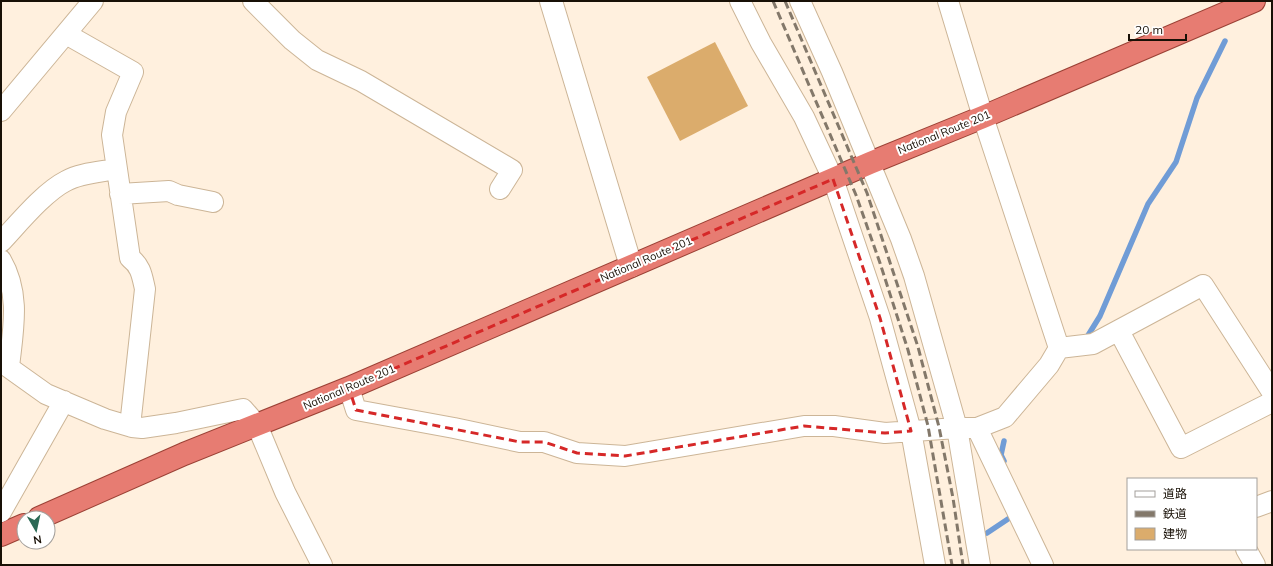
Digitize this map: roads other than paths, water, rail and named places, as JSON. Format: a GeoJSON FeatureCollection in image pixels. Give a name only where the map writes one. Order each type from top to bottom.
{"type":"FeatureCollection","features":[{"type":"Feature","properties":{"kind":"highway","name":"National Route 201"},"geometry":{"type":"LineString","coordinates":[[56,510],[184,454],[348,388],[870,163],[1254,1]]}},
{"type":"Feature","properties":{"kind":"highway"},"geometry":{"type":"LineString","coordinates":[[1,535],[16,528]]}},
{"type":"Feature","properties":{"kind":"street"},"geometry":{"type":"LineString","coordinates":[[1,111],[93,1]]}},
{"type":"Feature","properties":{"kind":"street"},"geometry":{"type":"LineString","coordinates":[[253,1],[292,40],[317,60],[360,81],[512,170],[500,189]]}},
{"type":"Feature","properties":{"kind":"street"},"geometry":{"type":"LineString","coordinates":[[551,1],[631,266]]}},
{"type":"Feature","properties":{"kind":"street"},"geometry":{"type":"LineString","coordinates":[[740,1],[761,43],[804,117],[833,179],[880,318],[910,431],[935,565]]}},
{"type":"Feature","properties":{"kind":"street"},"geometry":{"type":"LineString","coordinates":[[800,1],[832,72],[870,163],[914,276],[957,428],[980,565]]}},
{"type":"Feature","properties":{"kind":"street"},"geometry":{"type":"LineString","coordinates":[[348,388],[356,410],[520,442],[544,442],[577,453],[625,456],[804,426],[834,426],[885,432],[977,428],[1005,417],[1049,365],[1059,348],[983,116],[948,1]]}},
{"type":"Feature","properties":{"kind":"street"},"geometry":{"type":"LineString","coordinates":[[66,34],[133,72],[123,92],[113,126],[116,169],[130,258],[136,263],[141,272],[145,289],[131,416],[132,427]]}},
{"type":"Feature","properties":{"kind":"street"},"geometry":{"type":"LineString","coordinates":[[1,242],[24,217],[66,181],[78,176],[116,169]]}},
{"type":"Feature","properties":{"kind":"street"},"geometry":{"type":"LineString","coordinates":[[120,194],[169,191],[178,195],[213,202]]}},
{"type":"Feature","properties":{"kind":"street"},"geometry":{"type":"LineString","coordinates":[[1,260],[13,286],[15,302],[5,364],[30,384],[46,394],[105,419],[132,427],[142,428],[176,423],[243,409],[257,425],[285,492],[322,565]]}},
{"type":"Feature","properties":{"kind":"street"},"geometry":{"type":"LineString","coordinates":[[1059,348],[1093,344],[1203,285],[1272,392]]}},
{"type":"Feature","properties":{"kind":"street"},"geometry":{"type":"LineString","coordinates":[[1119,331],[1181,448],[1272,402]]}},
{"type":"Feature","properties":{"kind":"street"},"geometry":{"type":"LineString","coordinates":[[1,512],[64,401]]}},
{"type":"Feature","properties":{"kind":"street"},"geometry":{"type":"LineString","coordinates":[[977,428],[1043,565]]}},
{"type":"Feature","properties":{"kind":"street"},"geometry":{"type":"LineString","coordinates":[[1257,507],[1272,501]]}},
{"type":"Feature","properties":{"kind":"street"},"geometry":{"type":"LineString","coordinates":[[1247,550],[1255,565]]}},
{"type":"Feature","properties":{"kind":"waterway"},"geometry":{"type":"LineString","coordinates":[[1087,337],[1100,316],[1148,204],[1176,162],[1197,98],[1225,41]]}},
{"type":"Feature","properties":{"kind":"waterway"},"geometry":{"type":"LineString","coordinates":[[1004,441],[1001,455],[1004,461]]}},
{"type":"Feature","properties":{"kind":"waterway"},"geometry":{"type":"LineString","coordinates":[[987,533],[1014,515]]}},
{"type":"Feature","properties":{"kind":"railway"},"geometry":{"type":"LineString","coordinates":[[773,1],[856,195],[908,350],[928,426],[952,565]]}},
{"type":"Feature","properties":{"kind":"railway"},"geometry":{"type":"LineString","coordinates":[[785,1],[867,193],[918,347],[939,427],[953,498],[963,565]]}}]}
